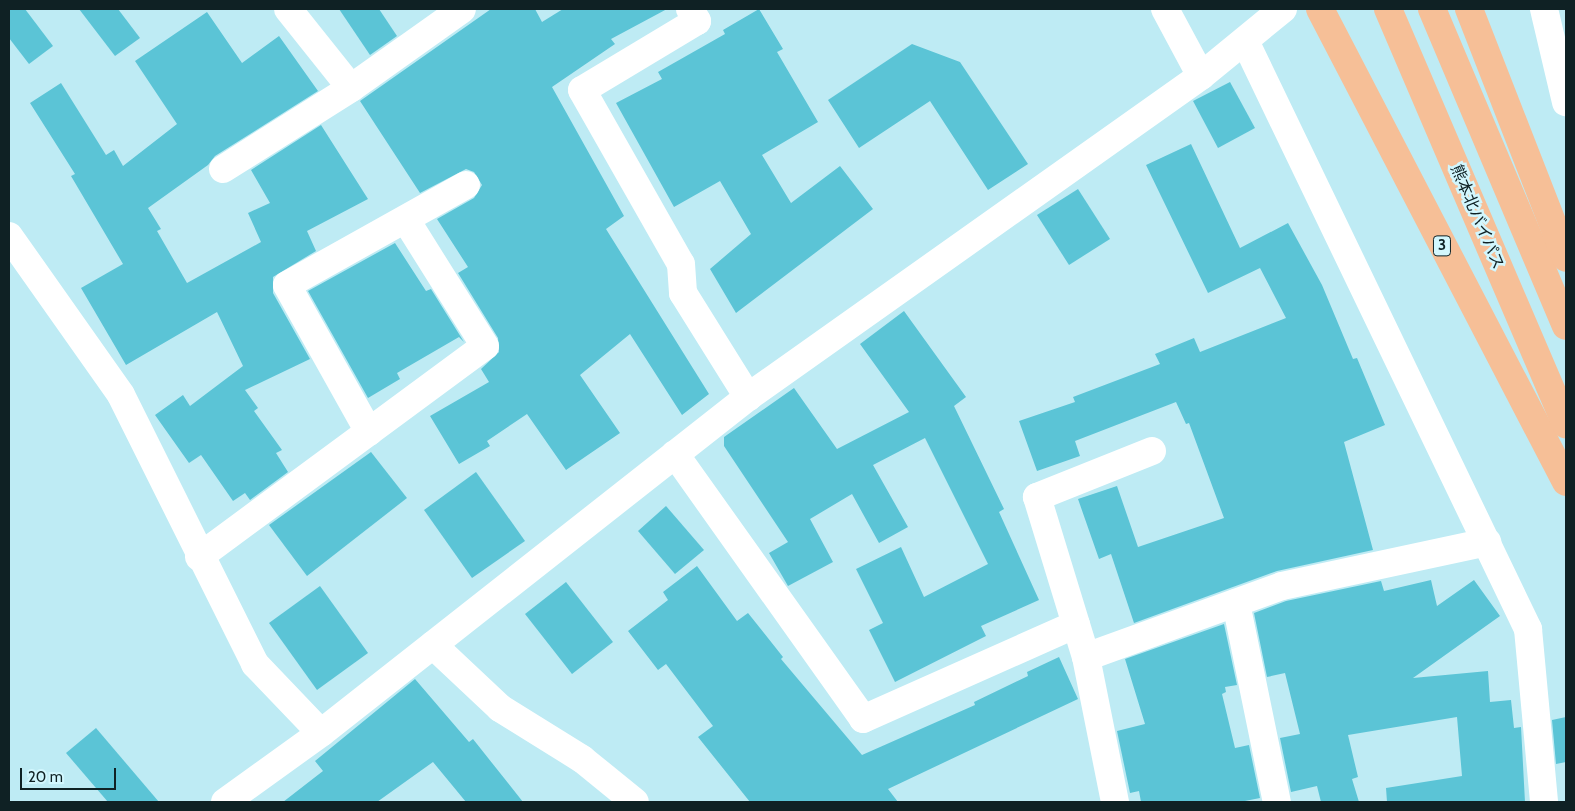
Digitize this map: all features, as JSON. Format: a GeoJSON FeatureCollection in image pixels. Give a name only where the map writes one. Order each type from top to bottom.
{"type":"FeatureCollection","features":[{"type":"Feature","properties":{"kind":"highway","name":"3"},"geometry":{"type":"LineString","coordinates":[[1320,9],[1566,482]]}},
{"type":"Feature","properties":{"kind":"highway","name":"熊本北バイパス"},"geometry":{"type":"LineString","coordinates":[[1388,9],[1566,425]]}},
{"type":"Feature","properties":{"kind":"highway"},"geometry":{"type":"LineString","coordinates":[[1432,9],[1566,326]]}},
{"type":"Feature","properties":{"kind":"highway"},"geometry":{"type":"LineString","coordinates":[[1469,9],[1566,258]]}},
{"type":"Feature","properties":{"kind":"street"},"geometry":{"type":"LineString","coordinates":[[288,9],[351,88]]}},
{"type":"Feature","properties":{"kind":"street"},"geometry":{"type":"LineString","coordinates":[[223,169],[351,88],[462,9]]}},
{"type":"Feature","properties":{"kind":"street"},"geometry":{"type":"LineString","coordinates":[[690,9],[697,21],[582,90],[682,264],[683,293],[748,397]]}},
{"type":"Feature","properties":{"kind":"street"},"geometry":{"type":"LineString","coordinates":[[1165,9],[1201,76]]}},
{"type":"Feature","properties":{"kind":"street"},"geometry":{"type":"LineString","coordinates":[[226,802],[321,733],[748,397],[1201,76],[1283,9]]}},
{"type":"Feature","properties":{"kind":"street"},"geometry":{"type":"LineString","coordinates":[[1544,9],[1566,102]]}},
{"type":"Feature","properties":{"kind":"street"},"geometry":{"type":"LineString","coordinates":[[1245,41],[1528,629],[1544,802]]}},
{"type":"Feature","properties":{"kind":"street"},"geometry":{"type":"LineString","coordinates":[[369,432],[287,285],[466,185]]}},
{"type":"Feature","properties":{"kind":"street"},"geometry":{"type":"LineString","coordinates":[[199,557],[485,346],[406,220]]}},
{"type":"Feature","properties":{"kind":"street"},"geometry":{"type":"LineString","coordinates":[[9,236],[121,395],[199,557],[255,664],[321,733]]}},
{"type":"Feature","properties":{"kind":"street"},"geometry":{"type":"LineString","coordinates":[[1115,802],[1086,658],[1037,497],[1152,451]]}},
{"type":"Feature","properties":{"kind":"street"},"geometry":{"type":"LineString","coordinates":[[675,454],[863,719],[1076,624]]}},
{"type":"Feature","properties":{"kind":"street"},"geometry":{"type":"LineString","coordinates":[[1086,658],[1282,586],[1487,542]]}},
{"type":"Feature","properties":{"kind":"street"},"geometry":{"type":"LineString","coordinates":[[1236,603],[1277,802]]}},
{"type":"Feature","properties":{"kind":"street"},"geometry":{"type":"LineString","coordinates":[[433,645],[500,708],[582,759],[635,802]]}},
{"type":"Feature","properties":{"kind":"building"},"geometry":{"type":"Polygon","coordinates":[[[9,9],[25,9],[53,46],[29,64],[9,38],[9,9]]]}},
{"type":"Feature","properties":{"kind":"building"},"geometry":{"type":"Polygon","coordinates":[[[79,9],[118,9],[140,38],[115,56],[79,9]]]}},
{"type":"Feature","properties":{"kind":"building"},"geometry":{"type":"Polygon","coordinates":[[[339,9],[379,9],[397,36],[370,55],[339,9]]]}},
{"type":"Feature","properties":{"kind":"building"},"geometry":{"type":"Polygon","coordinates":[[[491,9],[535,9],[542,22],[563,9],[667,9],[611,39],[615,44],[552,87],[624,216],[606,229],[709,394],[682,415],[630,334],[580,375],[620,433],[566,470],[527,414],[487,441],[490,446],[459,464],[430,416],[489,382],[481,369],[499,352],[498,338],[458,273],[468,267],[437,219],[474,198],[482,185],[474,172],[466,169],[420,193],[360,101],[491,9]]]}},
{"type":"Feature","properties":{"kind":"building"},"geometry":{"type":"Polygon","coordinates":[[[759,9],[783,49],[777,52],[818,122],[762,155],[791,203],[840,166],[873,209],[736,313],[710,269],[751,234],[720,181],[674,207],[616,103],[662,79],[658,72],[725,34],[723,30],[759,9]]]}},
{"type":"Feature","properties":{"kind":"building"},"geometry":{"type":"Polygon","coordinates":[[[207,12],[242,63],[279,36],[318,91],[215,156],[208,165],[148,208],[161,229],[157,231],[187,283],[261,242],[248,213],[270,203],[251,170],[321,125],[368,199],[307,231],[316,251],[273,277],[273,293],[310,359],[245,390],[258,408],[254,411],[282,450],[276,453],[288,472],[250,500],[245,493],[233,501],[201,455],[189,463],[155,415],[183,395],[190,406],[243,366],[217,312],[126,365],[81,288],[123,264],[71,176],[75,174],[30,103],[61,83],[106,155],[114,150],[123,166],[177,124],[135,61],[207,12]]]}},
{"type":"Feature","properties":{"kind":"building"},"geometry":{"type":"Polygon","coordinates":[[[912,44],[960,62],[1028,164],[988,190],[930,101],[859,148],[828,100],[912,44]]]}},
{"type":"Feature","properties":{"kind":"building"},"geometry":{"type":"Polygon","coordinates":[[[1230,82],[1255,128],[1218,148],[1193,101],[1230,82]]]}},
{"type":"Feature","properties":{"kind":"building"},"geometry":{"type":"Polygon","coordinates":[[[1191,144],[1240,248],[1288,223],[1322,285],[1353,359],[1357,358],[1385,425],[1344,442],[1373,550],[1277,571],[1134,623],[1111,554],[1099,559],[1078,499],[1117,486],[1138,547],[1224,518],[1189,423],[1186,424],[1176,402],[1075,441],[1080,456],[1037,471],[1019,421],[1075,402],[1073,397],[1160,364],[1155,354],[1194,338],[1200,352],[1286,318],[1260,268],[1208,293],[1146,165],[1191,144]]]}},
{"type":"Feature","properties":{"kind":"building"},"geometry":{"type":"Polygon","coordinates":[[[1078,189],[1110,239],[1069,265],[1037,215],[1078,189]]]}},
{"type":"Feature","properties":{"kind":"building"},"geometry":{"type":"Polygon","coordinates":[[[395,243],[426,291],[431,289],[464,342],[459,337],[397,373],[400,379],[368,398],[308,291],[395,243]]]}},
{"type":"Feature","properties":{"kind":"building"},"geometry":{"type":"Polygon","coordinates":[[[904,311],[966,397],[954,406],[1004,509],[999,512],[1039,600],[981,626],[986,636],[895,682],[869,630],[883,623],[856,569],[901,547],[924,597],[988,564],[925,438],[873,465],[908,527],[879,543],[852,494],[810,519],[833,562],[788,586],[769,553],[788,542],[724,446],[724,437],[794,388],[837,449],[909,412],[860,344],[904,311]]]}},
{"type":"Feature","properties":{"kind":"building"},"geometry":{"type":"Polygon","coordinates":[[[371,452],[407,498],[307,576],[269,525],[371,452]]]}},
{"type":"Feature","properties":{"kind":"building"},"geometry":{"type":"Polygon","coordinates":[[[476,472],[525,541],[472,578],[424,510],[476,472]]]}},
{"type":"Feature","properties":{"kind":"building"},"geometry":{"type":"Polygon","coordinates":[[[666,506],[704,550],[675,574],[638,531],[666,506]]]}},
{"type":"Feature","properties":{"kind":"building"},"geometry":{"type":"Polygon","coordinates":[[[697,566],[737,621],[748,613],[783,657],[781,659],[862,755],[975,705],[974,702],[1028,676],[1027,672],[1059,657],[1078,699],[888,789],[898,802],[750,802],[698,737],[713,726],[666,664],[658,670],[628,631],[668,600],[663,592],[697,566]]]}},
{"type":"Feature","properties":{"kind":"building"},"geometry":{"type":"Polygon","coordinates":[[[1431,580],[1437,606],[1474,580],[1500,616],[1413,678],[1488,671],[1490,702],[1511,700],[1514,728],[1521,727],[1525,802],[1387,802],[1386,788],[1462,776],[1457,717],[1348,735],[1358,777],[1352,779],[1359,802],[1321,802],[1317,786],[1291,792],[1280,738],[1300,734],[1285,673],[1267,677],[1254,613],[1286,601],[1381,581],[1384,591],[1431,580]]]}},
{"type":"Feature","properties":{"kind":"building"},"geometry":{"type":"Polygon","coordinates":[[[566,582],[613,642],[572,674],[525,614],[566,582]]]}},
{"type":"Feature","properties":{"kind":"building"},"geometry":{"type":"Polygon","coordinates":[[[320,586],[368,653],[317,690],[269,623],[320,586]]]}},
{"type":"Feature","properties":{"kind":"building"},"geometry":{"type":"Polygon","coordinates":[[[1224,624],[1237,685],[1225,687],[1226,692],[1222,694],[1235,748],[1249,745],[1260,798],[1240,802],[1141,802],[1139,791],[1130,793],[1117,731],[1145,724],[1125,659],[1224,624]]]}},
{"type":"Feature","properties":{"kind":"building"},"geometry":{"type":"Polygon","coordinates":[[[415,679],[469,742],[473,739],[523,802],[466,802],[433,762],[377,802],[283,802],[323,771],[315,761],[415,679]]]}},
{"type":"Feature","properties":{"kind":"building"},"geometry":{"type":"Polygon","coordinates":[[[1566,717],[1566,762],[1556,764],[1552,720],[1566,717]]]}},
{"type":"Feature","properties":{"kind":"building"},"geometry":{"type":"Polygon","coordinates":[[[96,728],[159,802],[108,802],[66,753],[96,728]]]}}]}
